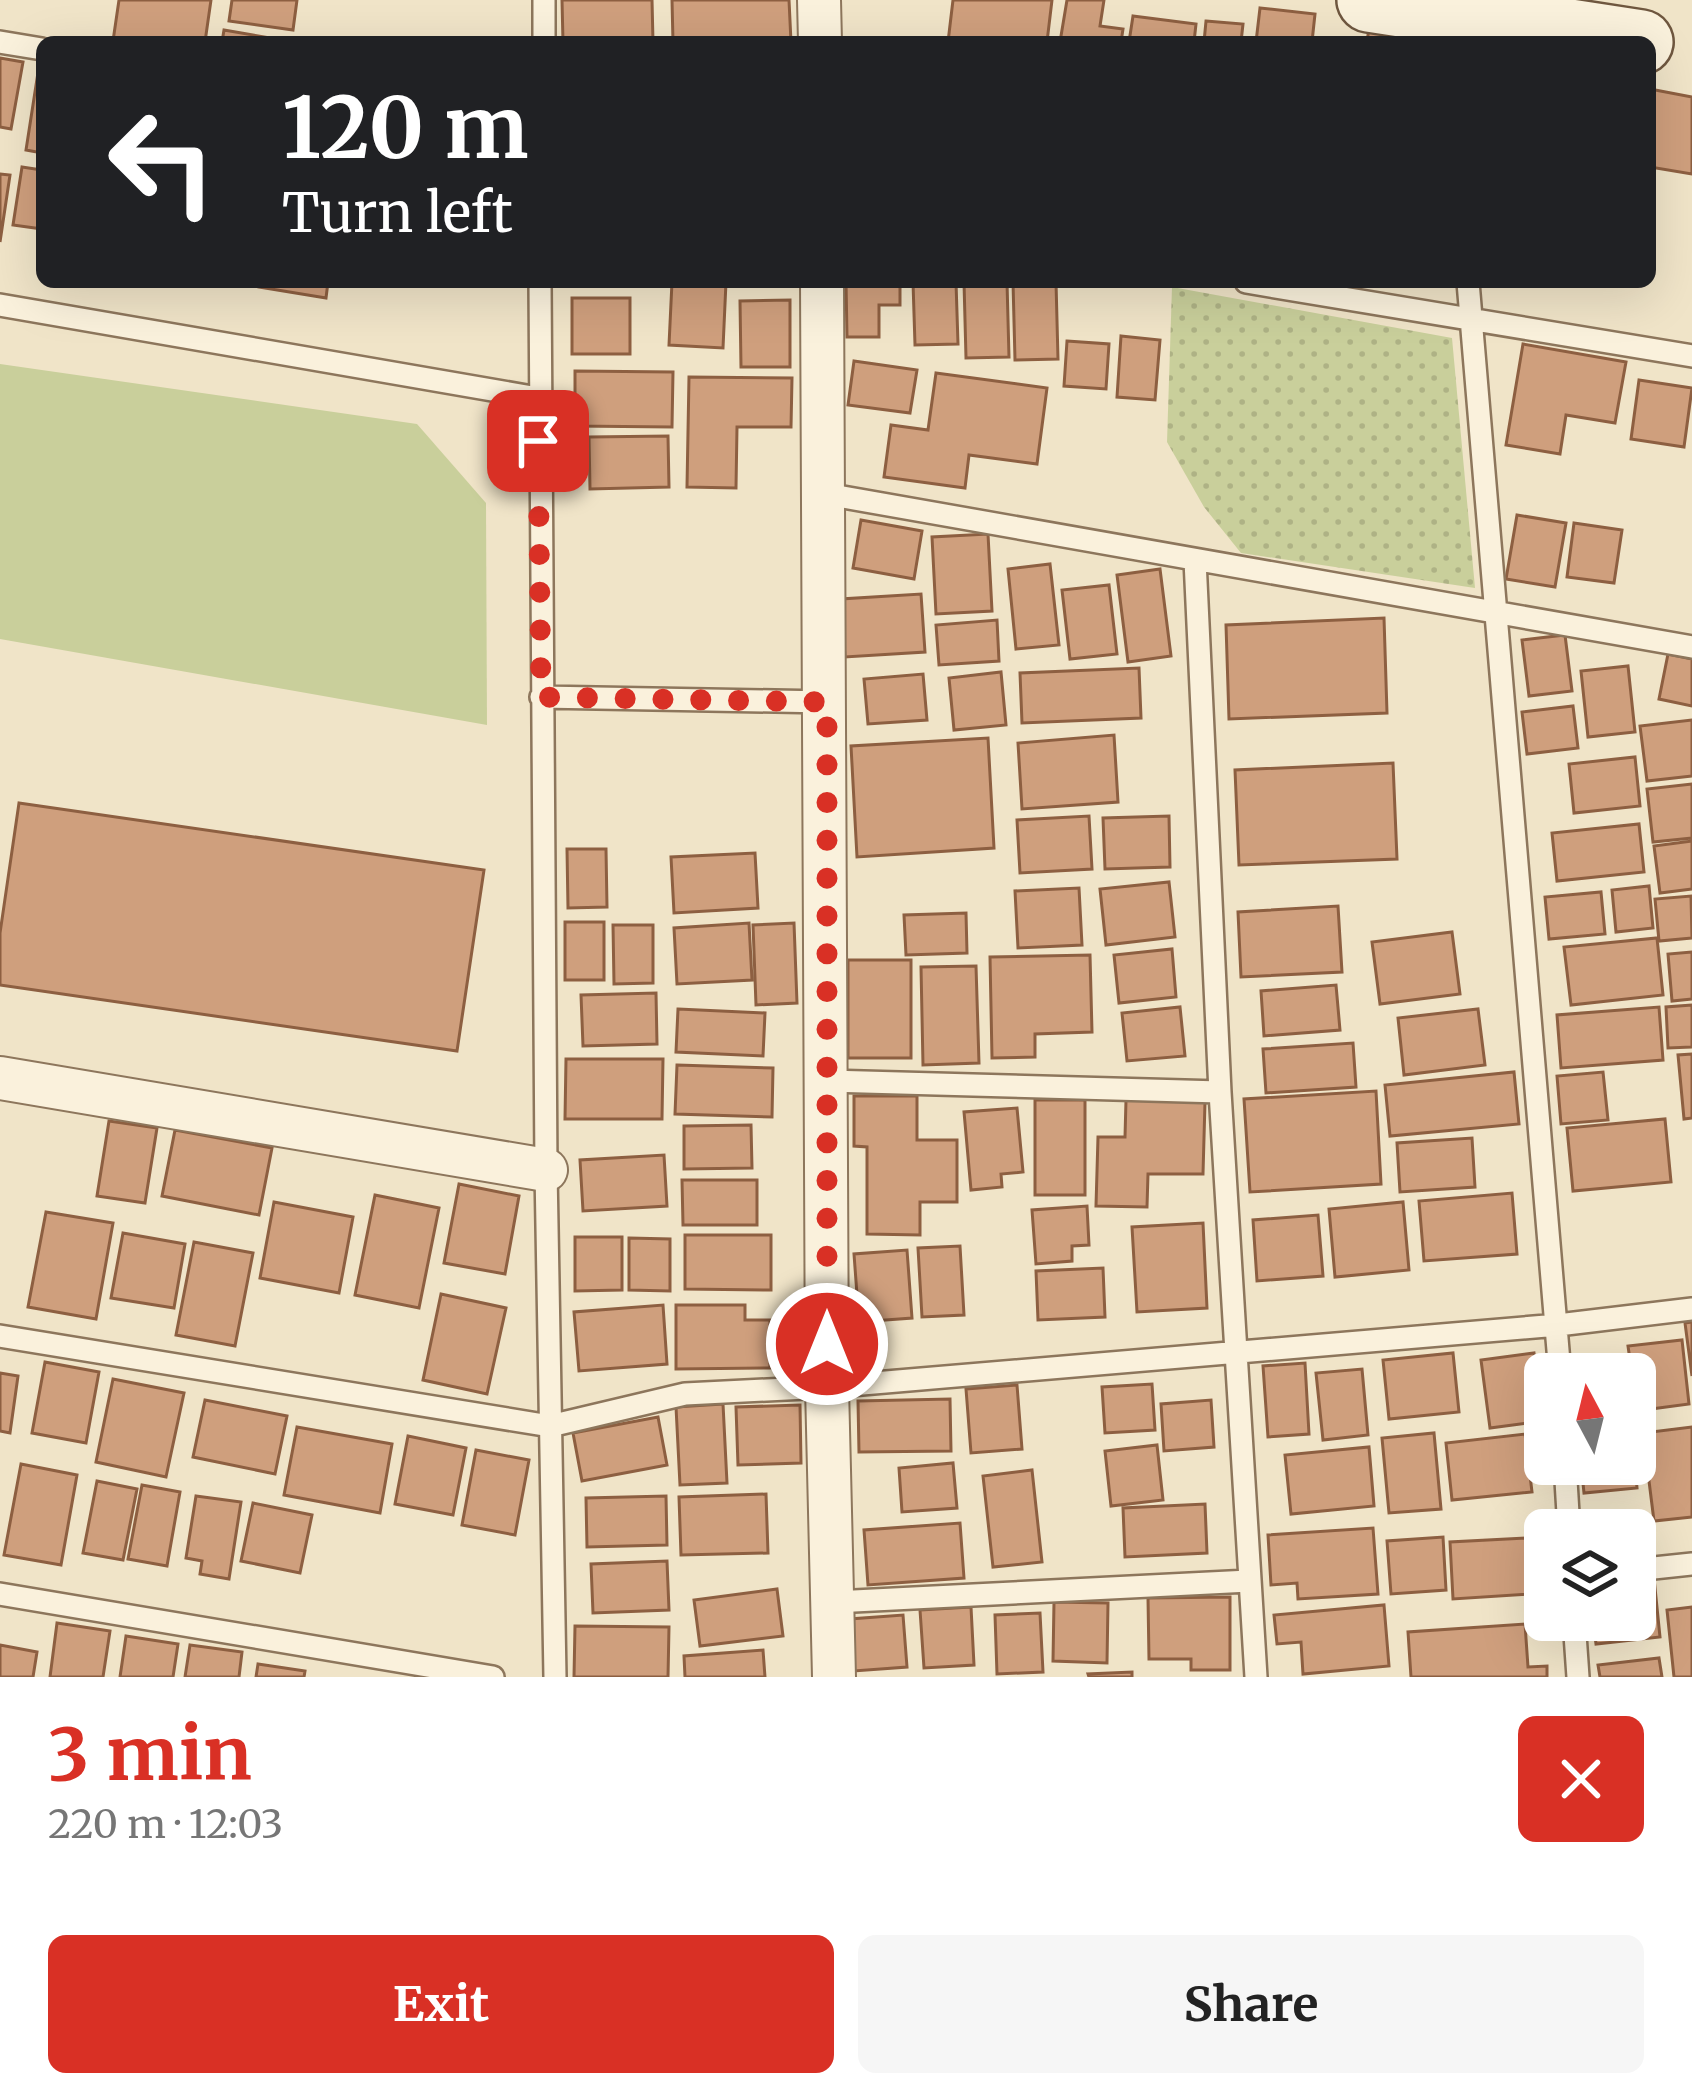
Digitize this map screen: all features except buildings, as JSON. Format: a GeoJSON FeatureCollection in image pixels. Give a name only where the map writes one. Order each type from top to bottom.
{"type":"FeatureCollection","features":[{"type":"Feature","properties":{"kind":"street"},"geometry":{"type":"LineString","coordinates":[[819,0],[820,36]]}},
{"type":"Feature","properties":{"kind":"street"},"geometry":{"type":"LineString","coordinates":[[1370,0],[1452,19],[1589,36]]}},
{"type":"Feature","properties":{"kind":"street"},"geometry":{"type":"LineString","coordinates":[[1656,45],[1692,50]]}},
{"type":"Feature","properties":{"kind":"street"},"geometry":{"type":"LineString","coordinates":[[822,288],[827,1388],[834,1677]]}},
{"type":"Feature","properties":{"kind":"street"},"geometry":{"type":"LineString","coordinates":[[0,1078],[546,1170]]}},
{"type":"Feature","properties":{"kind":"lane"},"geometry":{"type":"LineString","coordinates":[[544,0],[544,36]]}},
{"type":"Feature","properties":{"kind":"lane"},"geometry":{"type":"LineString","coordinates":[[0,42],[36,48]]}},
{"type":"Feature","properties":{"kind":"lane"},"geometry":{"type":"LineString","coordinates":[[540,288],[555,1677]]}},
{"type":"Feature","properties":{"kind":"lane"},"geometry":{"type":"LineString","coordinates":[[1282,288],[1692,356]]}},
{"type":"Feature","properties":{"kind":"lane"},"geometry":{"type":"LineString","coordinates":[[1468,288],[1559,1353]]}},
{"type":"Feature","properties":{"kind":"lane"},"geometry":{"type":"LineString","coordinates":[[0,305],[538,398]]}},
{"type":"Feature","properties":{"kind":"lane"},"geometry":{"type":"LineString","coordinates":[[826,494],[1692,647]]}},
{"type":"Feature","properties":{"kind":"lane"},"geometry":{"type":"LineString","coordinates":[[1195,560],[1220,1092],[1256,1677]]}},
{"type":"Feature","properties":{"kind":"lane"},"geometry":{"type":"LineString","coordinates":[[541,697],[827,702]]}},
{"type":"Feature","properties":{"kind":"lane"},"geometry":{"type":"LineString","coordinates":[[828,1081],[1220,1092]]}},
{"type":"Feature","properties":{"kind":"lane"},"geometry":{"type":"LineString","coordinates":[[0,1336],[550,1426],[686,1394],[827,1388],[1692,1310]]}},
{"type":"Feature","properties":{"kind":"lane"},"geometry":{"type":"LineString","coordinates":[[1656,1568],[1692,1564]]}},
{"type":"Feature","properties":{"kind":"lane"},"geometry":{"type":"LineString","coordinates":[[834,1602],[1249,1581]]}},
{"type":"Feature","properties":{"kind":"lane"},"geometry":{"type":"LineString","coordinates":[[0,1594],[493,1677]]}},
{"type":"Feature","properties":{"kind":"lane"},"geometry":{"type":"LineString","coordinates":[[1575,1641],[1578,1677]]}},
{"type":"Feature","properties":{"kind":"green space"},"geometry":{"type":"Polygon","coordinates":[[[1172,288],[1452,338],[1475,588],[1241,553],[1204,507],[1167,442],[1172,288]]]}},
{"type":"Feature","properties":{"kind":"green space"},"geometry":{"type":"Polygon","coordinates":[[[0,364],[417,424],[486,503],[487,725],[0,639],[0,364]]]}},
{"type":"Feature","properties":{"kind":"route"},"geometry":{"type":"LineString","coordinates":[[538,441],[541,697],[827,702],[827,1344]]}}]}
